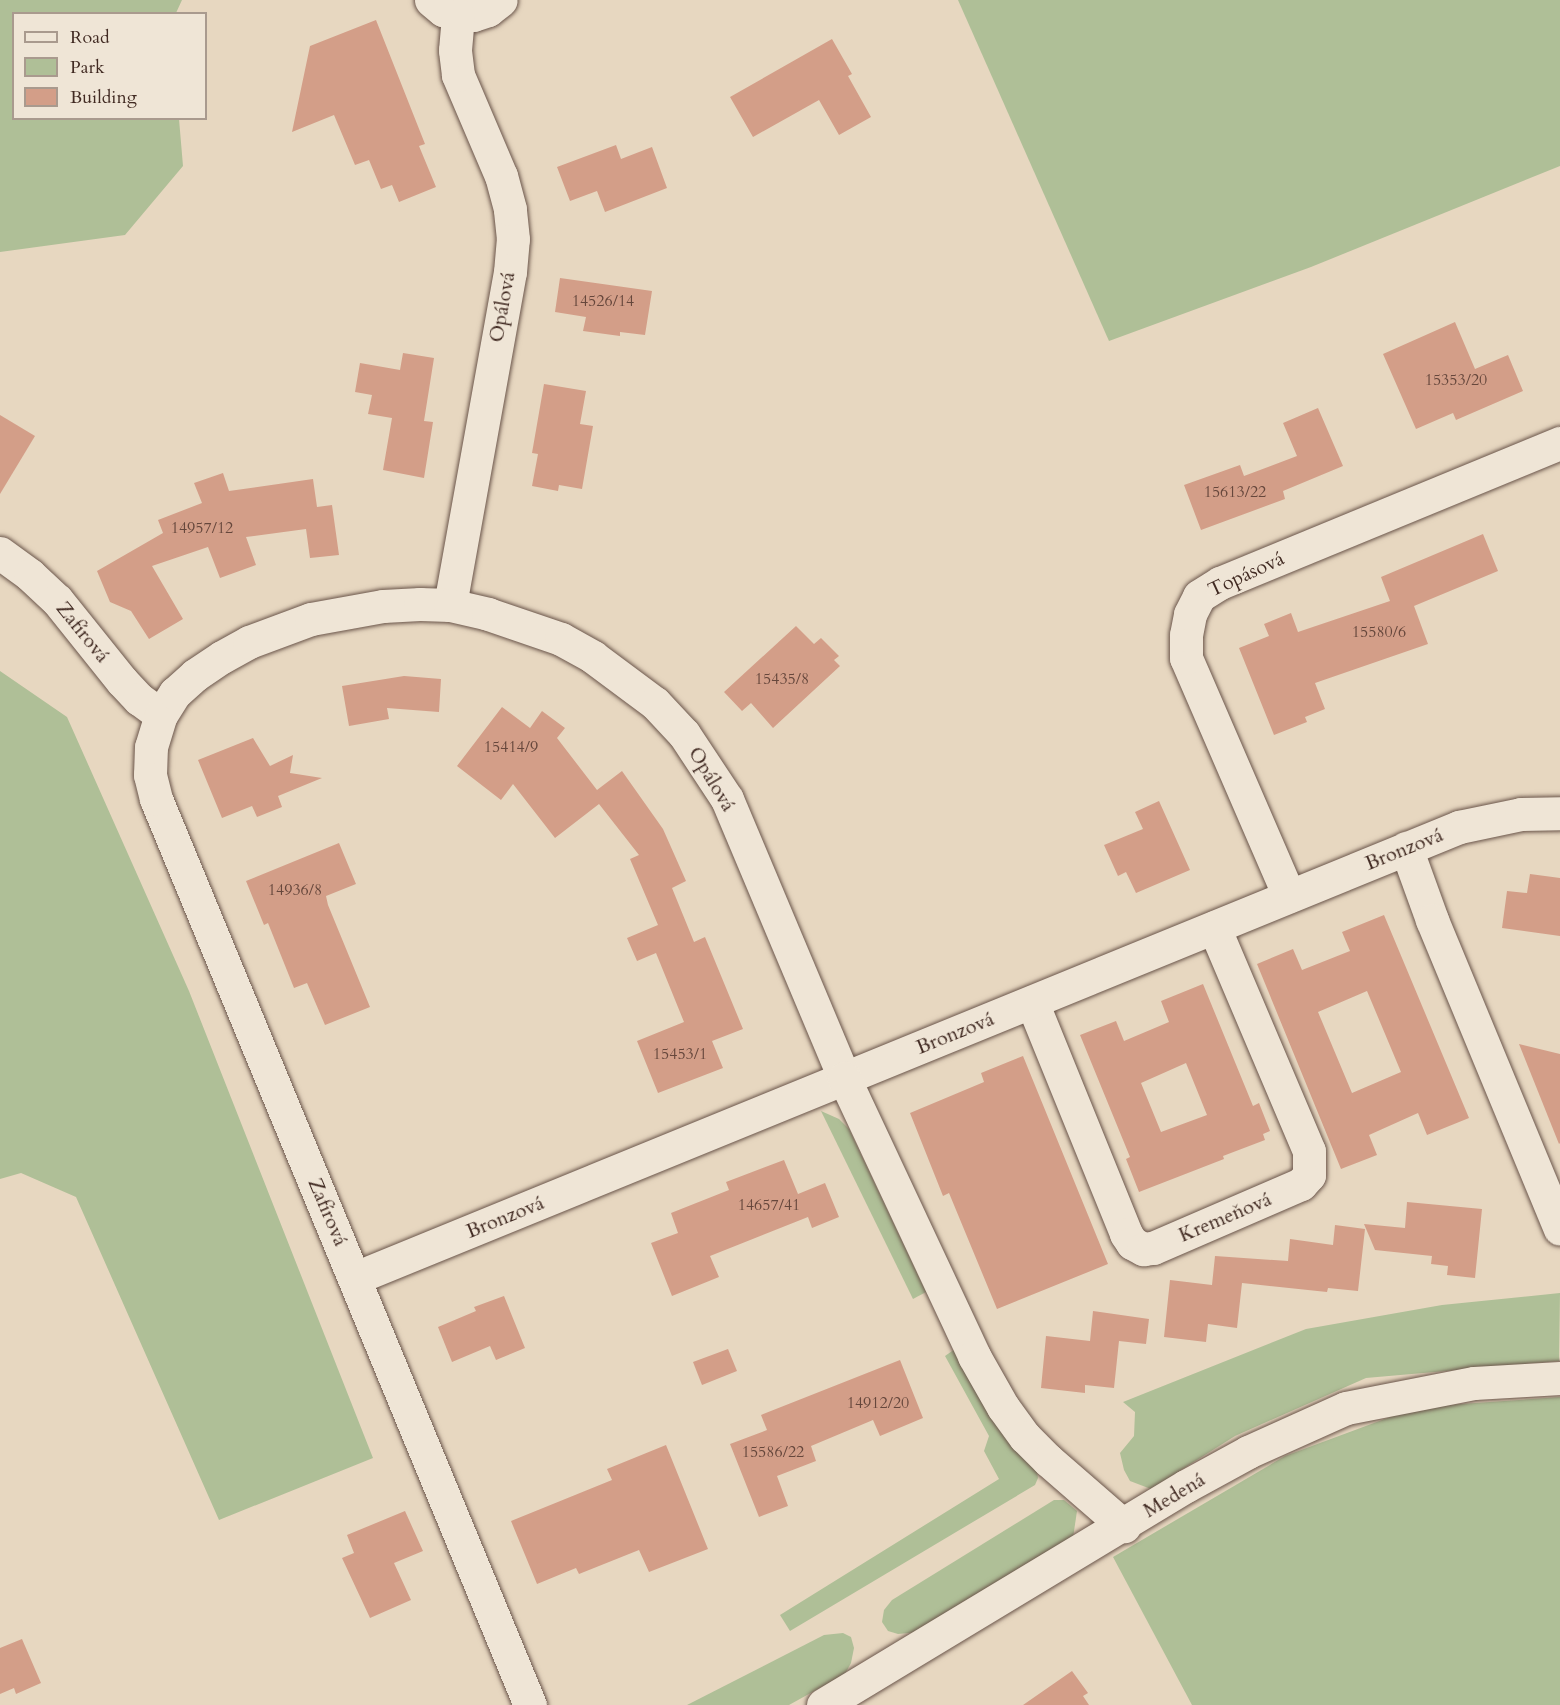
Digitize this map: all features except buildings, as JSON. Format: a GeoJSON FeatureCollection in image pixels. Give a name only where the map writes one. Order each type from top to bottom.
{"type":"FeatureCollection","features":[{"type":"Feature","properties":{"kind":"street","name":"Opálová"},"geometry":{"type":"LineString","coordinates":[[450,605],[510,272],[513,239],[510,209],[501,176],[458,75],[455,50],[445,8],[473,15],[488,10],[501,0]]}},
{"type":"Feature","properties":{"kind":"street","name":"Topásová"},"geometry":{"type":"LineString","coordinates":[[1289,896],[1186,658],[1186,635],[1190,614],[1199,596],[1220,583],[1560,443]]}},
{"type":"Feature","properties":{"kind":"street","name":"Zafírová"},"geometry":{"type":"LineString","coordinates":[[0,553],[30,575],[57,600],[122,681],[139,699],[161,715]]}},
{"type":"Feature","properties":{"kind":"street","name":"Opálová"},"geometry":{"type":"LineString","coordinates":[[282,629],[311,619],[383,606],[450,605],[523,624],[593,657],[655,703],[684,734],[727,799],[844,1078]]}},
{"type":"Feature","properties":{"kind":"street","name":"Zafírová"},"geometry":{"type":"LineString","coordinates":[[282,629],[249,642],[195,675],[175,693],[161,715],[151,747],[150,775],[156,799],[530,1705]]}},
{"type":"Feature","properties":{"kind":"street","name":"Bronzová"},"geometry":{"type":"LineString","coordinates":[[355,1278],[1459,827],[1490,819],[1560,813]]}},
{"type":"Feature","properties":{"kind":"street"},"geometry":{"type":"LineString","coordinates":[[1406,848],[1432,920],[1560,1229]]}},
{"type":"Feature","properties":{"kind":"street","name":"Kremeňová"},"geometry":{"type":"LineString","coordinates":[[1032,1002],[1126,1234],[1132,1243],[1143,1249],[1153,1248],[1301,1184],[1309,1175],[1309,1151],[1214,927]]}},
{"type":"Feature","properties":{"kind":"street"},"geometry":{"type":"LineString","coordinates":[[844,1078],[943,1292],[1003,1407],[1048,1460],[1124,1526]]}},
{"type":"Feature","properties":{"kind":"street","name":"Medená"},"geometry":{"type":"LineString","coordinates":[[823,1705],[1124,1526],[1186,1486],[1248,1452],[1346,1408],[1474,1383],[1560,1378]]}},
{"type":"Feature","properties":{"kind":"green space"},"geometry":{"type":"Polygon","coordinates":[[[0,0],[182,0],[176,12],[12,12],[12,120],[179,120],[183,166],[125,235],[0,252],[0,0]]]}},
{"type":"Feature","properties":{"kind":"green space"},"geometry":{"type":"Polygon","coordinates":[[[958,0],[1560,0],[1560,166],[1311,267],[1109,341],[958,0]]]}},
{"type":"Feature","properties":{"kind":"green space"},"geometry":{"type":"Polygon","coordinates":[[[0,671],[67,717],[189,991],[373,1458],[219,1520],[76,1197],[21,1173],[0,1179],[0,671]]]}},
{"type":"Feature","properties":{"kind":"green space"},"geometry":{"type":"Polygon","coordinates":[[[821,1111],[839,1119],[849,1129],[926,1292],[913,1299],[821,1111]]]}},
{"type":"Feature","properties":{"kind":"green space"},"geometry":{"type":"Polygon","coordinates":[[[1560,1293],[1559,1361],[1366,1378],[1235,1436],[1151,1489],[1130,1481],[1124,1470],[1120,1453],[1134,1436],[1135,1412],[1123,1402],[1306,1329],[1442,1305],[1560,1293]]]}},
{"type":"Feature","properties":{"kind":"green space"},"geometry":{"type":"Polygon","coordinates":[[[955,1349],[1003,1434],[1037,1472],[1038,1478],[1035,1485],[790,1631],[780,1615],[999,1479],[984,1451],[989,1436],[945,1356],[955,1349]]]}},
{"type":"Feature","properties":{"kind":"green space"},"geometry":{"type":"Polygon","coordinates":[[[1560,1397],[1560,1705],[1192,1705],[1113,1557],[1285,1456],[1417,1407],[1560,1397]]]}},
{"type":"Feature","properties":{"kind":"green space"},"geometry":{"type":"Polygon","coordinates":[[[1054,1500],[1064,1500],[1077,1511],[1073,1538],[919,1632],[898,1634],[888,1631],[882,1622],[884,1610],[892,1600],[1054,1500]]]}},
{"type":"Feature","properties":{"kind":"green space"},"geometry":{"type":"Polygon","coordinates":[[[843,1633],[851,1637],[854,1648],[851,1663],[845,1674],[789,1705],[687,1705],[824,1635],[843,1633]]]}}]}
